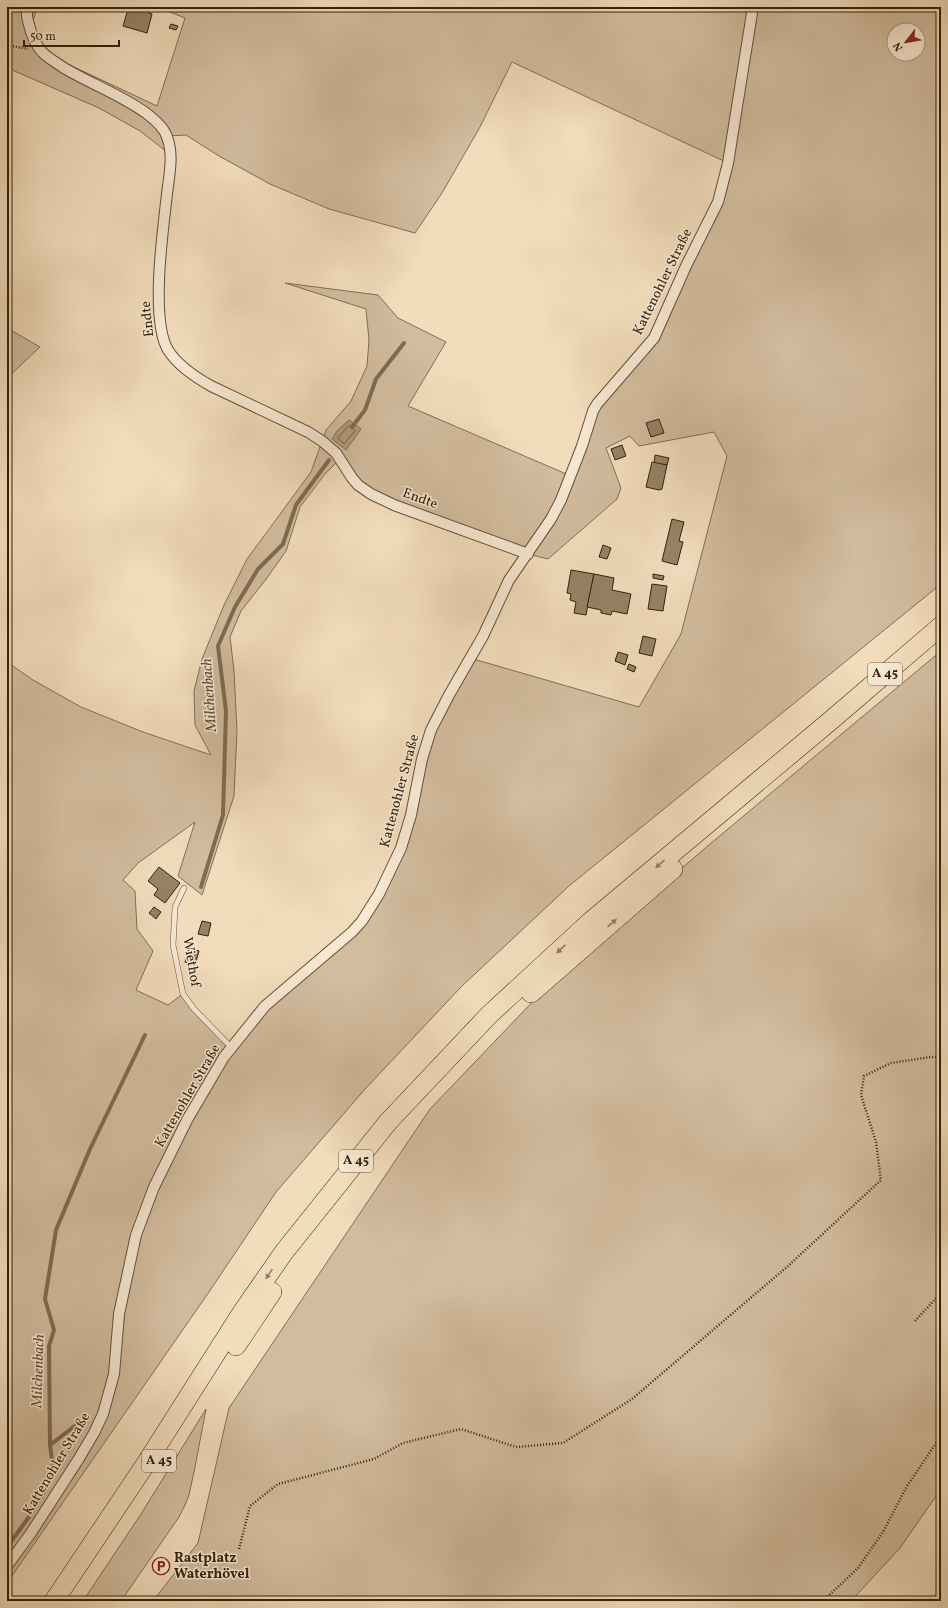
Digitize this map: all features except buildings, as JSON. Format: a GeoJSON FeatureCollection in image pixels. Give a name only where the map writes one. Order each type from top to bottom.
{"type":"FeatureCollection","features":[{"type":"Feature","properties":{"kind":"highway","name":"A 45"},"geometry":{"type":"LineString","coordinates":[[68,1601],[188,1415],[293,1261],[402,1122],[497,1024],[774,780],[941,626]]}},
{"type":"Feature","properties":{"kind":"highway","name":"A 45"},"geometry":{"type":"LineString","coordinates":[[54,1601],[145,1465],[241,1314],[284,1252],[388,1122],[489,1015],[590,922],[832,726],[941,641]]}},
{"type":"Feature","properties":{"kind":"street","name":"Endte"},"geometry":{"type":"LineString","coordinates":[[26,7],[29,27],[42,52],[78,76],[136,106],[158,123],[167,136],[171,155],[162,240],[159,318],[163,341],[175,359],[196,377],[211,386],[308,432],[322,441],[336,453],[358,485],[371,494],[394,505],[528,554]]}},
{"type":"Feature","properties":{"kind":"street","name":"Kattenohler Straße"},"geometry":{"type":"LineString","coordinates":[[7,1566],[31,1533],[78,1460],[103,1414],[114,1374],[119,1314],[136,1235],[148,1200],[187,1120],[219,1065],[251,1023],[271,1000],[352,932],[362,921],[376,899],[401,848],[411,815],[422,759],[431,730],[483,636],[509,580],[551,519],[561,500],[571,476],[593,411],[597,404],[654,338],[686,266],[718,202],[728,163],[753,7]]}},
{"type":"Feature","properties":{"kind":"lane","name":"Wiethof"},"geometry":{"type":"LineString","coordinates":[[184,888],[175,907],[173,944],[184,994],[194,1009],[232,1048]]}},
{"type":"Feature","properties":{"kind":"lane"},"geometry":{"type":"LineString","coordinates":[[931,1601],[941,1595]]}},
{"type":"Feature","properties":{"kind":"path"},"geometry":{"type":"LineString","coordinates":[[7,46],[42,52]]}},
{"type":"Feature","properties":{"kind":"path"},"geometry":{"type":"LineString","coordinates":[[239,1549],[250,1506],[278,1484],[374,1459],[403,1443],[461,1429],[516,1447],[563,1443],[632,1399],[788,1266],[881,1180],[876,1142],[861,1095],[864,1076],[891,1063],[941,1057]]}},
{"type":"Feature","properties":{"kind":"path"},"geometry":{"type":"LineString","coordinates":[[915,1321],[941,1293]]}},
{"type":"Feature","properties":{"kind":"path"},"geometry":{"type":"LineString","coordinates":[[823,1601],[843,1584],[858,1568],[883,1532],[906,1486],[941,1436]]}},
{"type":"Feature","properties":{"kind":"shaded area"},"geometry":{"type":"Polygon","coordinates":[[[7,7],[37,7],[32,25],[42,52],[157,106],[185,18],[157,7],[941,7],[941,584],[569,886],[462,986],[366,1088],[276,1192],[209,1292],[7,1583],[7,662],[33,680],[81,707],[143,732],[211,755],[195,725],[194,691],[202,659],[224,605],[247,559],[311,472],[326,430],[351,401],[367,366],[369,340],[366,309],[285,283],[378,295],[398,318],[446,342],[408,406],[571,476],[590,420],[647,347],[718,202],[728,163],[512,62],[480,127],[442,193],[415,233],[329,209],[270,184],[219,156],[186,135],[167,136],[171,155],[140,131],[99,108],[7,69],[7,7]],[[714,432],[639,446],[630,436],[606,448],[621,488],[617,499],[548,559],[528,554],[371,494],[340,459],[325,474],[300,507],[286,551],[241,611],[230,637],[234,671],[237,731],[234,796],[202,895],[178,876],[195,822],[138,863],[123,880],[135,891],[137,929],[153,951],[136,990],[168,1005],[183,994],[232,1048],[251,1023],[352,932],[394,864],[422,759],[470,658],[639,707],[681,634],[727,456],[714,432]]]}},
{"type":"Feature","properties":{"kind":"shaded area"},"geometry":{"type":"Polygon","coordinates":[[[7,328],[40,347],[7,378],[7,328]]]}},
{"type":"Feature","properties":{"kind":"shaded area"},"geometry":{"type":"Polygon","coordinates":[[[941,651],[941,1489],[900,1548],[851,1601],[153,1601],[198,1543],[229,1408],[430,1109],[563,970],[710,844],[941,651]]]}},
{"type":"Feature","properties":{"kind":"shaded area"},"geometry":{"type":"Polygon","coordinates":[[[206,1409],[189,1495],[179,1517],[121,1601],[83,1601],[141,1514],[206,1409]]]}},
{"type":"Feature","properties":{"kind":"water"},"geometry":{"type":"Polygon","coordinates":[[[349,420],[361,429],[346,450],[332,439],[337,431],[349,420]]]}},
{"type":"Feature","properties":{"kind":"waterway","name":"Milchenbach"},"geometry":{"type":"LineString","coordinates":[[352,427],[365,410],[376,379],[404,343]]}},
{"type":"Feature","properties":{"kind":"waterway","name":"Milchenbach"},"geometry":{"type":"LineString","coordinates":[[201,887],[223,815],[226,711],[218,646],[235,607],[258,569],[283,544],[296,505],[329,460]]}},
{"type":"Feature","properties":{"kind":"waterway","name":"Milchenbach"},"geometry":{"type":"LineString","coordinates":[[7,1547],[29,1517],[49,1483],[53,1467],[50,1445],[49,1346],[54,1330],[45,1299],[56,1230],[90,1149],[145,1035]]}},
{"type":"Feature","properties":{"kind":"waterway"},"geometry":{"type":"LineString","coordinates":[[50,1445],[80,1422]]}},
{"type":"Feature","properties":{"kind":"waterway"},"geometry":{"type":"LineString","coordinates":[[418,1601],[429,1601]]}},
{"type":"Feature","properties":{"kind":"place","name":"Rastplatz Waterhövel"},"geometry":{"type":"Point","coordinates":[161,1566]}}]}
